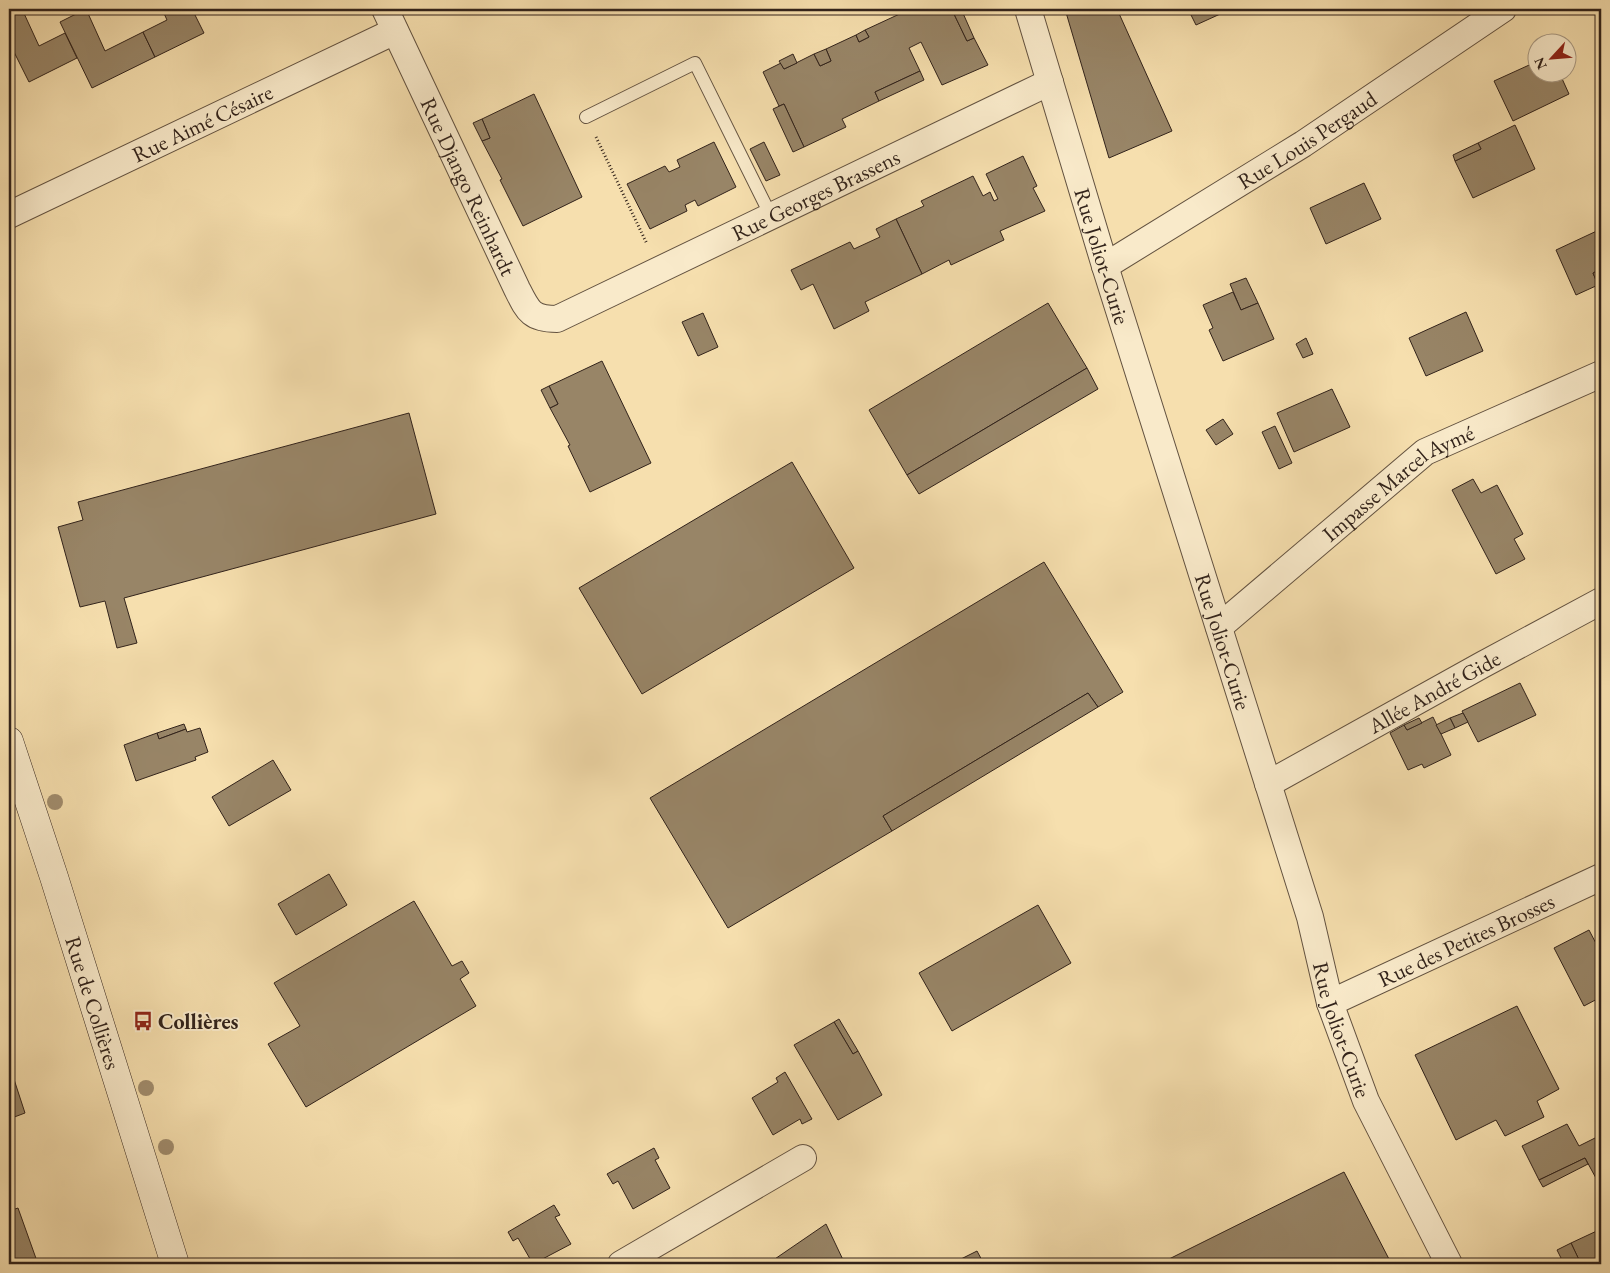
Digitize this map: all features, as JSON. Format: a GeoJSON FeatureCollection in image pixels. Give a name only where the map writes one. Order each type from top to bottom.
{"type":"FeatureCollection","features":[{"type":"Feature","properties":{"kind":"main road","name":"Rue de Collières"},"geometry":{"type":"LineString","coordinates":[[9,741],[57,886],[175,1264]]}},
{"type":"Feature","properties":{"kind":"street","name":"Rue Joliot-Curie"},"geometry":{"type":"LineString","coordinates":[[1028,9],[1105,266],[1310,917],[1330,1003],[1366,1101],[1449,1264]]}},
{"type":"Feature","properties":{"kind":"street","name":"Rue Louis Pergaud"},"geometry":{"type":"LineString","coordinates":[[1105,266],[1303,144],[1503,9]]}},
{"type":"Feature","properties":{"kind":"street","name":"Rue Aimé Césaire"},"geometry":{"type":"LineString","coordinates":[[9,214],[390,20]]}},
{"type":"Feature","properties":{"kind":"street","name":"Rue Django Reinhardt"},"geometry":{"type":"LineString","coordinates":[[390,20],[528,311],[542,319],[557,319],[582,306]]}},
{"type":"Feature","properties":{"kind":"street","name":"Rue Georges Brassens"},"geometry":{"type":"LineString","coordinates":[[582,306],[1050,82]]}},
{"type":"Feature","properties":{"kind":"street","name":"Impasse Marcel Aymé"},"geometry":{"type":"LineString","coordinates":[[1219,627],[1425,452],[1601,374]]}},
{"type":"Feature","properties":{"kind":"street","name":"Allée André Gide"},"geometry":{"type":"LineString","coordinates":[[1268,784],[1482,664],[1601,602]]}},
{"type":"Feature","properties":{"kind":"street","name":"Rue des Petites Brosses"},"geometry":{"type":"LineString","coordinates":[[1330,1003],[1601,877]]}},
{"type":"Feature","properties":{"kind":"street"},"geometry":{"type":"LineString","coordinates":[[621,1264],[803,1158]]}},
{"type":"Feature","properties":{"kind":"lane"},"geometry":{"type":"LineString","coordinates":[[586,117],[695,63],[771,216]]}},
{"type":"Feature","properties":{"kind":"path"},"geometry":{"type":"LineString","coordinates":[[586,117],[660,269]]}},
{"type":"Feature","properties":{"kind":"building"},"geometry":{"type":"Polygon","coordinates":[[[9,9],[22,9],[39,46],[65,33],[77,58],[29,82],[9,42],[9,9]]]}},
{"type":"Feature","properties":{"kind":"building"},"geometry":{"type":"Polygon","coordinates":[[[86,9],[105,51],[143,32],[155,57],[92,88],[60,22],[86,9]]]}},
{"type":"Feature","properties":{"kind":"building"},"geometry":{"type":"Polygon","coordinates":[[[162,9],[192,9],[204,33],[155,57],[143,32],[167,20],[162,9]]]}},
{"type":"Feature","properties":{"kind":"building"},"geometry":{"type":"Polygon","coordinates":[[[905,9],[961,9],[962,11],[954,14],[967,41],[974,38],[988,65],[942,85],[921,42],[909,48],[920,71],[875,92],[879,101],[842,119],[846,127],[804,147],[784,104],[779,106],[763,72],[781,63],[784,69],[814,54],[820,66],[831,61],[826,49],[856,35],[859,42],[869,37],[865,30],[906,11],[905,9]]]}},
{"type":"Feature","properties":{"kind":"building"},"geometry":{"type":"Polygon","coordinates":[[[1065,9],[1117,9],[1172,131],[1109,158],[1065,9]]]}},
{"type":"Feature","properties":{"kind":"building"},"geometry":{"type":"Polygon","coordinates":[[[1188,9],[1229,9],[1229,10],[1196,25],[1188,9]]]}},
{"type":"Feature","properties":{"kind":"building"},"geometry":{"type":"Polygon","coordinates":[[[962,11],[974,38],[967,41],[954,14],[962,11]]]}},
{"type":"Feature","properties":{"kind":"building"},"geometry":{"type":"Polygon","coordinates":[[[865,30],[869,37],[859,42],[856,35],[865,30]]]}},
{"type":"Feature","properties":{"kind":"building"},"geometry":{"type":"Polygon","coordinates":[[[826,49],[831,61],[820,66],[814,54],[826,49]]]}},
{"type":"Feature","properties":{"kind":"building"},"geometry":{"type":"Polygon","coordinates":[[[793,54],[797,63],[784,69],[779,61],[793,54]]]}},
{"type":"Feature","properties":{"kind":"building"},"geometry":{"type":"Polygon","coordinates":[[[1528,66],[1528,82],[1564,82],[1569,94],[1513,121],[1494,81],[1528,66]]]}},
{"type":"Feature","properties":{"kind":"building"},"geometry":{"type":"Polygon","coordinates":[[[920,71],[924,80],[879,101],[875,92],[920,71]]]}},
{"type":"Feature","properties":{"kind":"building"},"geometry":{"type":"Polygon","coordinates":[[[534,94],[582,197],[523,226],[500,180],[502,179],[482,141],[490,138],[482,119],[534,94]]]}},
{"type":"Feature","properties":{"kind":"building"},"geometry":{"type":"Polygon","coordinates":[[[784,104],[804,147],[793,152],[773,109],[784,104]]]}},
{"type":"Feature","properties":{"kind":"building"},"geometry":{"type":"Polygon","coordinates":[[[482,119],[490,138],[482,141],[473,123],[482,119]]]}},
{"type":"Feature","properties":{"kind":"building"},"geometry":{"type":"Polygon","coordinates":[[[1515,125],[1535,169],[1473,198],[1455,161],[1481,149],[1478,143],[1515,125]]]}},
{"type":"Feature","properties":{"kind":"building"},"geometry":{"type":"Polygon","coordinates":[[[714,142],[736,187],[698,206],[695,200],[685,205],[687,211],[650,229],[627,184],[665,166],[669,172],[680,167],[677,160],[714,142]]]}},
{"type":"Feature","properties":{"kind":"building"},"geometry":{"type":"Polygon","coordinates":[[[764,142],[780,175],[766,181],[750,149],[764,142]]]}},
{"type":"Feature","properties":{"kind":"building"},"geometry":{"type":"Polygon","coordinates":[[[1478,143],[1481,149],[1455,161],[1453,155],[1478,143]]]}},
{"type":"Feature","properties":{"kind":"building"},"geometry":{"type":"Polygon","coordinates":[[[1023,156],[1037,186],[1033,188],[1045,211],[1000,231],[1004,240],[951,265],[949,260],[922,274],[896,219],[924,206],[921,201],[973,176],[983,196],[990,192],[994,201],[998,199],[986,174],[1023,156]]]}},
{"type":"Feature","properties":{"kind":"building"},"geometry":{"type":"Polygon","coordinates":[[[1364,183],[1381,219],[1326,244],[1310,208],[1364,183]]]}},
{"type":"Feature","properties":{"kind":"building"},"geometry":{"type":"Polygon","coordinates":[[[896,219],[922,274],[865,302],[869,311],[834,329],[813,284],[801,290],[791,270],[850,242],[854,249],[880,237],[876,229],[896,219]]]}},
{"type":"Feature","properties":{"kind":"building"},"geometry":{"type":"Polygon","coordinates":[[[1601,229],[1601,269],[1593,273],[1598,285],[1576,295],[1556,250],[1601,229]]]}},
{"type":"Feature","properties":{"kind":"building"},"geometry":{"type":"Polygon","coordinates":[[[1601,269],[1601,284],[1598,285],[1593,273],[1601,269]]]}},
{"type":"Feature","properties":{"kind":"building"},"geometry":{"type":"Polygon","coordinates":[[[1246,278],[1258,303],[1241,310],[1230,284],[1246,278]]]}},
{"type":"Feature","properties":{"kind":"building"},"geometry":{"type":"Polygon","coordinates":[[[1233,292],[1241,310],[1258,303],[1274,339],[1223,361],[1209,330],[1213,328],[1203,305],[1233,292]]]}},
{"type":"Feature","properties":{"kind":"building"},"geometry":{"type":"Polygon","coordinates":[[[1048,303],[1087,368],[907,475],[869,410],[1048,303]]]}},
{"type":"Feature","properties":{"kind":"building"},"geometry":{"type":"Polygon","coordinates":[[[1466,312],[1483,351],[1426,376],[1409,338],[1466,312]]]}},
{"type":"Feature","properties":{"kind":"building"},"geometry":{"type":"Polygon","coordinates":[[[703,313],[718,347],[698,356],[682,322],[703,313]]]}},
{"type":"Feature","properties":{"kind":"building"},"geometry":{"type":"Polygon","coordinates":[[[1306,338],[1313,354],[1303,358],[1296,344],[1306,338]]]}},
{"type":"Feature","properties":{"kind":"building"},"geometry":{"type":"Polygon","coordinates":[[[602,361],[651,463],[590,492],[568,446],[570,445],[550,408],[558,404],[549,386],[602,361]]]}},
{"type":"Feature","properties":{"kind":"building"},"geometry":{"type":"Polygon","coordinates":[[[1087,368],[1098,389],[919,494],[907,475],[1087,368]]]}},
{"type":"Feature","properties":{"kind":"building"},"geometry":{"type":"Polygon","coordinates":[[[549,386],[558,404],[550,408],[541,390],[549,386]]]}},
{"type":"Feature","properties":{"kind":"building"},"geometry":{"type":"Polygon","coordinates":[[[1332,389],[1350,427],[1294,452],[1277,413],[1332,389]]]}},
{"type":"Feature","properties":{"kind":"building"},"geometry":{"type":"Polygon","coordinates":[[[409,413],[436,514],[124,598],[137,643],[117,648],[105,601],[80,607],[58,527],[83,520],[78,502],[409,413]]]}},
{"type":"Feature","properties":{"kind":"building"},"geometry":{"type":"Polygon","coordinates":[[[1223,419],[1233,434],[1216,445],[1206,430],[1223,419]]]}},
{"type":"Feature","properties":{"kind":"building"},"geometry":{"type":"Polygon","coordinates":[[[1275,426],[1292,463],[1279,469],[1262,432],[1275,426]]]}},
{"type":"Feature","properties":{"kind":"building"},"geometry":{"type":"Polygon","coordinates":[[[792,462],[854,568],[642,694],[579,588],[792,462]]]}},
{"type":"Feature","properties":{"kind":"building"},"geometry":{"type":"Polygon","coordinates":[[[1473,479],[1481,493],[1497,485],[1523,534],[1514,539],[1525,559],[1496,574],[1452,490],[1473,479]]]}},
{"type":"Feature","properties":{"kind":"building"},"geometry":{"type":"Polygon","coordinates":[[[1044,562],[1123,692],[1098,707],[1088,693],[883,816],[892,831],[728,928],[650,798],[1044,562]]]}},
{"type":"Feature","properties":{"kind":"building"},"geometry":{"type":"Polygon","coordinates":[[[1520,683],[1536,715],[1478,742],[1462,711],[1520,683]]]}},
{"type":"Feature","properties":{"kind":"building"},"geometry":{"type":"Polygon","coordinates":[[[1088,693],[1098,707],[892,831],[883,816],[1088,693]]]}},
{"type":"Feature","properties":{"kind":"building"},"geometry":{"type":"Polygon","coordinates":[[[1463,713],[1468,722],[1455,728],[1450,718],[1463,713]]]}},
{"type":"Feature","properties":{"kind":"building"},"geometry":{"type":"Polygon","coordinates":[[[1433,717],[1451,755],[1424,768],[1422,764],[1408,770],[1390,733],[1404,725],[1407,730],[1433,717]]]}},
{"type":"Feature","properties":{"kind":"building"},"geometry":{"type":"Polygon","coordinates":[[[1419,718],[1422,723],[1407,730],[1404,725],[1419,718]]]}},
{"type":"Feature","properties":{"kind":"building"},"geometry":{"type":"Polygon","coordinates":[[[1450,718],[1455,728],[1441,734],[1436,725],[1450,718]]]}},
{"type":"Feature","properties":{"kind":"building"},"geometry":{"type":"Polygon","coordinates":[[[184,724],[186,729],[159,739],[157,733],[184,724]]]}},
{"type":"Feature","properties":{"kind":"building"},"geometry":{"type":"Polygon","coordinates":[[[200,728],[208,752],[195,757],[196,760],[136,781],[124,745],[157,733],[159,739],[186,729],[187,732],[200,728]]]}},
{"type":"Feature","properties":{"kind":"building"},"geometry":{"type":"Polygon","coordinates":[[[273,760],[291,790],[229,826],[212,797],[273,760]]]}},
{"type":"Feature","properties":{"kind":"building"},"geometry":{"type":"Polygon","coordinates":[[[329,874],[347,905],[296,935],[278,904],[329,874]]]}},
{"type":"Feature","properties":{"kind":"building"},"geometry":{"type":"Polygon","coordinates":[[[414,901],[452,966],[462,961],[469,973],[460,979],[476,1006],[306,1107],[268,1044],[300,1026],[274,983],[414,901]]]}},
{"type":"Feature","properties":{"kind":"building"},"geometry":{"type":"Polygon","coordinates":[[[1038,905],[1071,963],[952,1031],[919,973],[1038,905]]]}},
{"type":"Feature","properties":{"kind":"building"},"geometry":{"type":"Polygon","coordinates":[[[1589,930],[1601,953],[1601,997],[1584,1006],[1554,948],[1589,930]]]}},
{"type":"Feature","properties":{"kind":"building"},"geometry":{"type":"Polygon","coordinates":[[[1517,1006],[1559,1089],[1537,1101],[1544,1117],[1505,1136],[1496,1120],[1456,1140],[1415,1055],[1517,1006]]]}},
{"type":"Feature","properties":{"kind":"building"},"geometry":{"type":"Polygon","coordinates":[[[839,1019],[858,1051],[853,1054],[834,1022],[839,1019]]]}},
{"type":"Feature","properties":{"kind":"building"},"geometry":{"type":"Polygon","coordinates":[[[834,1022],[853,1054],[858,1051],[882,1095],[838,1120],[794,1045],[834,1022]]]}},
{"type":"Feature","properties":{"kind":"building"},"geometry":{"type":"Polygon","coordinates":[[[9,1064],[25,1113],[9,1119],[9,1064]]]}},
{"type":"Feature","properties":{"kind":"building"},"geometry":{"type":"Polygon","coordinates":[[[785,1072],[812,1119],[802,1124],[800,1119],[773,1135],[752,1098],[778,1082],[776,1078],[785,1072]]]}},
{"type":"Feature","properties":{"kind":"building"},"geometry":{"type":"Polygon","coordinates":[[[1567,1124],[1579,1146],[1601,1135],[1601,1178],[1597,1180],[1585,1158],[1539,1180],[1522,1146],[1567,1124]]]}},
{"type":"Feature","properties":{"kind":"building"},"geometry":{"type":"Polygon","coordinates":[[[654,1148],[659,1158],[655,1160],[670,1188],[633,1209],[618,1181],[613,1184],[607,1174],[654,1148]]]}},
{"type":"Feature","properties":{"kind":"building"},"geometry":{"type":"Polygon","coordinates":[[[1585,1158],[1588,1164],[1543,1187],[1539,1180],[1585,1158]]]}},
{"type":"Feature","properties":{"kind":"building"},"geometry":{"type":"Polygon","coordinates":[[[1344,1172],[1390,1261],[1383,1264],[1159,1264],[1344,1172]]]}},
{"type":"Feature","properties":{"kind":"building"},"geometry":{"type":"Polygon","coordinates":[[[554,1205],[560,1215],[555,1217],[571,1244],[533,1264],[518,1238],[513,1241],[508,1232],[554,1205]]]}},
{"type":"Feature","properties":{"kind":"building"},"geometry":{"type":"Polygon","coordinates":[[[18,1208],[38,1264],[9,1264],[9,1211],[18,1208]]]}},
{"type":"Feature","properties":{"kind":"building"},"geometry":{"type":"Polygon","coordinates":[[[826,1224],[845,1264],[769,1263],[826,1224]]]}},
{"type":"Feature","properties":{"kind":"building"},"geometry":{"type":"Polygon","coordinates":[[[1601,1229],[1601,1264],[1581,1264],[1571,1243],[1601,1229]]]}},
{"type":"Feature","properties":{"kind":"building"},"geometry":{"type":"Polygon","coordinates":[[[1571,1243],[1581,1264],[1564,1264],[1557,1250],[1571,1243]]]}},
{"type":"Feature","properties":{"kind":"building"},"geometry":{"type":"Polygon","coordinates":[[[977,1251],[984,1264],[951,1264],[977,1251]]]}},
{"type":"Feature","properties":{"kind":"place","name":"Collières"},"geometry":{"type":"Point","coordinates":[143,1021]}}]}
